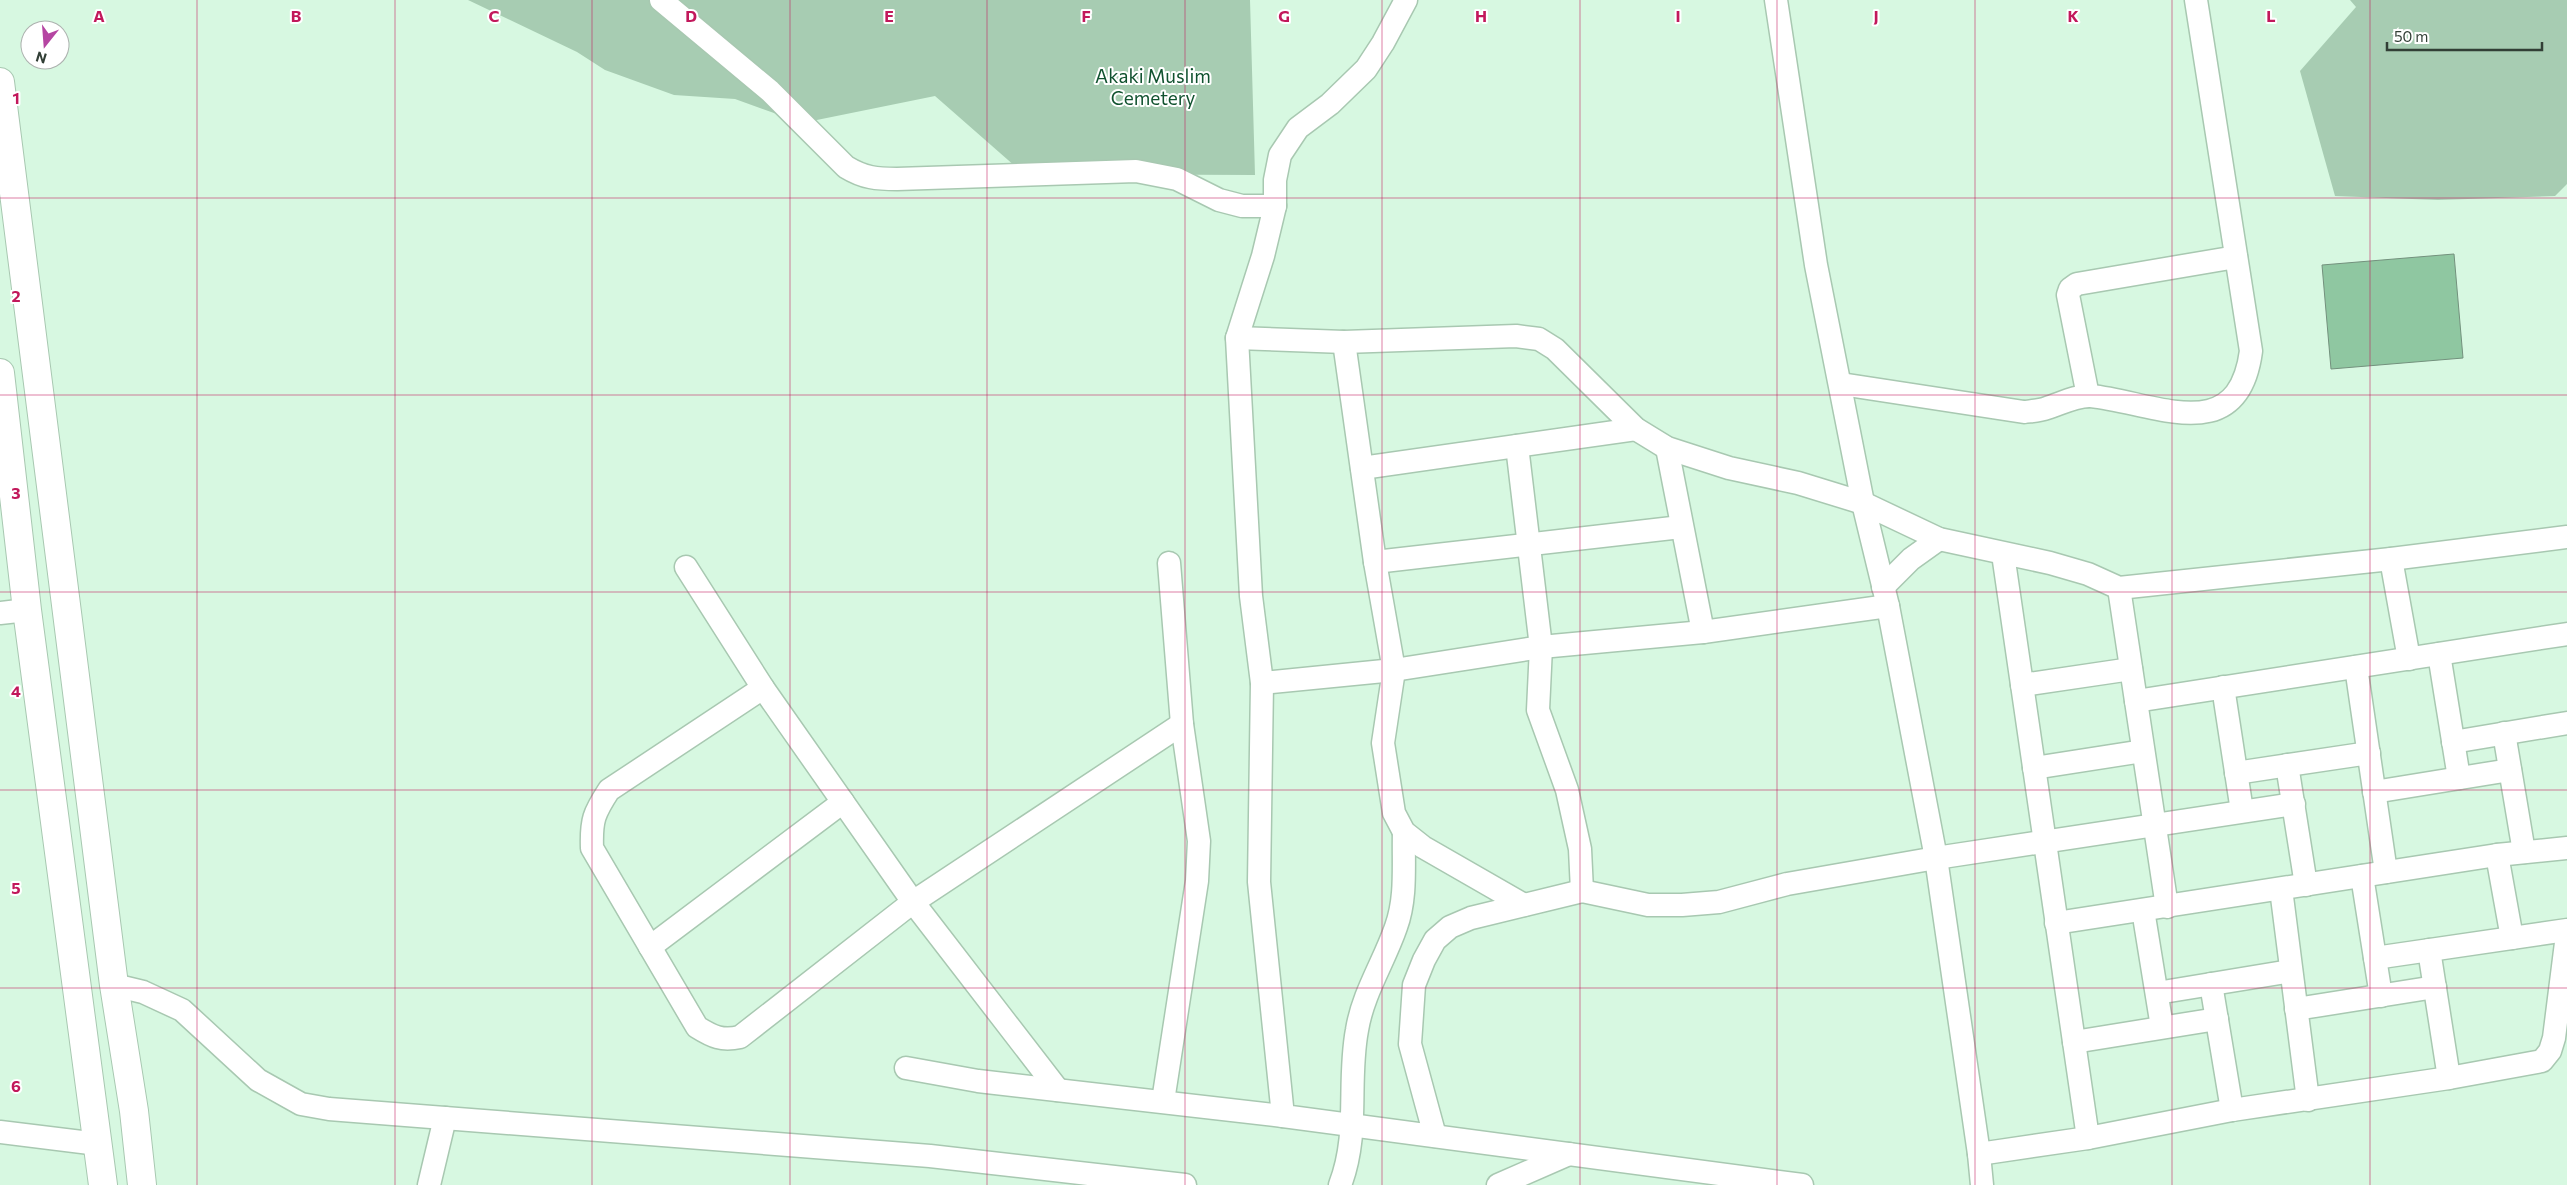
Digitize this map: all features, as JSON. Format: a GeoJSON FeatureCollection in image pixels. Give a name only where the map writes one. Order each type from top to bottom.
{"type":"FeatureCollection","features":[{"type":"Feature","properties":{"kind":"street"},"geometry":{"type":"LineString","coordinates":[[662,0],[770,92],[846,167],[860,175],[875,179],[890,179],[1136,171],[1177,179],[1219,200],[1242,206],[1274,206]]}},
{"type":"Feature","properties":{"kind":"street"},"geometry":{"type":"LineString","coordinates":[[1284,1116],[1260,882],[1262,683],[1251,596],[1238,338],[1263,256],[1274,206],[1275,180],[1280,155],[1298,128],[1330,104],[1366,69],[1383,43],[1406,0]]}},
{"type":"Feature","properties":{"kind":"street"},"geometry":{"type":"LineString","coordinates":[[1776,0],[1816,265],[1863,503],[1885,596],[1936,858],[1982,1185]]}},
{"type":"Feature","properties":{"kind":"street"},"geometry":{"type":"LineString","coordinates":[[1841,384],[2024,412],[2044,409],[2088,396],[2184,414],[2218,409],[2233,399],[2242,386],[2251,350],[2196,0]]}},
{"type":"Feature","properties":{"kind":"street"},"geometry":{"type":"LineString","coordinates":[[0,82],[114,985],[134,1111],[142,1185]]}},
{"type":"Feature","properties":{"kind":"street"},"geometry":{"type":"LineString","coordinates":[[2088,396],[2068,294],[2070,289],[2077,284],[2236,256]]}},
{"type":"Feature","properties":{"kind":"street"},"geometry":{"type":"LineString","coordinates":[[1238,338],[1344,342],[1516,336],[1539,339],[1555,348],[1636,429],[1667,448],[1729,468],[1798,483],[1863,503],[1939,539],[2003,554],[2050,562],[2088,574],[2119,588],[2391,560],[2567,537]]}},
{"type":"Feature","properties":{"kind":"street"},"geometry":{"type":"LineString","coordinates":[[1344,342],[1375,562],[1394,670],[1384,743],[1394,813],[1404,832],[1423,847],[1524,905]]}},
{"type":"Feature","properties":{"kind":"street"},"geometry":{"type":"LineString","coordinates":[[0,373],[27,610],[103,1185]]}},
{"type":"Feature","properties":{"kind":"street"},"geometry":{"type":"LineString","coordinates":[[1362,468],[1636,429]]}},
{"type":"Feature","properties":{"kind":"street"},"geometry":{"type":"LineString","coordinates":[[1517,446],[1541,647],[1538,710],[1568,790],[1580,849],[1582,891]]}},
{"type":"Feature","properties":{"kind":"street"},"geometry":{"type":"LineString","coordinates":[[1667,448],[1702,632]]}},
{"type":"Feature","properties":{"kind":"street"},"geometry":{"type":"LineString","coordinates":[[1375,562],[1681,527]]}},
{"type":"Feature","properties":{"kind":"street"},"geometry":{"type":"LineString","coordinates":[[1262,683],[1394,670],[1541,647],[1702,632],[1885,596],[1911,558],[1939,539]]}},
{"type":"Feature","properties":{"kind":"street"},"geometry":{"type":"LineString","coordinates":[[2003,554],[2088,1138]]}},
{"type":"Feature","properties":{"kind":"street"},"geometry":{"type":"LineString","coordinates":[[2391,560],[2409,659]]}},
{"type":"Feature","properties":{"kind":"street"},"geometry":{"type":"LineString","coordinates":[[1163,1101],[1198,873],[1199,841],[1182,724],[1169,563]]}},
{"type":"Feature","properties":{"kind":"street"},"geometry":{"type":"LineString","coordinates":[[686,567],[763,688],[913,902],[1058,1090]]}},
{"type":"Feature","properties":{"kind":"street"},"geometry":{"type":"LineString","coordinates":[[2119,588],[2167,906]]}},
{"type":"Feature","properties":{"kind":"street"},"geometry":{"type":"LineString","coordinates":[[0,612],[27,610]]}},
{"type":"Feature","properties":{"kind":"street"},"geometry":{"type":"LineString","coordinates":[[2136,701],[2567,634]]}},
{"type":"Feature","properties":{"kind":"street"},"geometry":{"type":"LineString","coordinates":[[2439,654],[2460,778]]}},
{"type":"Feature","properties":{"kind":"street"},"geometry":{"type":"LineString","coordinates":[[2356,667],[2386,872]]}},
{"type":"Feature","properties":{"kind":"street"},"geometry":{"type":"LineString","coordinates":[[2022,685],[2131,669]]}},
{"type":"Feature","properties":{"kind":"street"},"geometry":{"type":"LineString","coordinates":[[2223,687],[2242,811]]}},
{"type":"Feature","properties":{"kind":"street"},"geometry":{"type":"LineString","coordinates":[[763,688],[609,790],[595,811],[592,848],[697,1027],[713,1037],[726,1040],[740,1037],[913,902],[1182,724]]}},
{"type":"Feature","properties":{"kind":"street"},"geometry":{"type":"LineString","coordinates":[[2454,742],[2567,723]]}},
{"type":"Feature","properties":{"kind":"street"},"geometry":{"type":"LineString","coordinates":[[2504,733],[2524,852]]}},
{"type":"Feature","properties":{"kind":"street"},"geometry":{"type":"LineString","coordinates":[[2034,768],[2144,750]]}},
{"type":"Feature","properties":{"kind":"street"},"geometry":{"type":"LineString","coordinates":[[2236,773],[2369,753]]}},
{"type":"Feature","properties":{"kind":"street"},"geometry":{"type":"LineString","coordinates":[[2288,765],[2306,885]]}},
{"type":"Feature","properties":{"kind":"street"},"geometry":{"type":"LineString","coordinates":[[2374,792],[2510,770]]}},
{"type":"Feature","properties":{"kind":"street"},"geometry":{"type":"LineString","coordinates":[[650,947],[843,802]]}},
{"type":"Feature","properties":{"kind":"street"},"geometry":{"type":"LineString","coordinates":[[1435,1136],[1410,1044],[1414,985],[1424,960],[1436,940],[1450,926],[1471,918],[1582,891],[1648,905],[1719,902],[1788,884],[1936,858],[2294,804]]}},
{"type":"Feature","properties":{"kind":"street"},"geometry":{"type":"LineString","coordinates":[[1340,1185],[1347,1164],[1353,1125],[1357,1030],[1366,994],[1396,926],[1403,897],[1404,832]]}},
{"type":"Feature","properties":{"kind":"street"},"geometry":{"type":"LineString","coordinates":[[2056,923],[2497,855],[2567,848]]}},
{"type":"Feature","properties":{"kind":"street"},"geometry":{"type":"LineString","coordinates":[[2497,855],[2512,938]]}},
{"type":"Feature","properties":{"kind":"street"},"geometry":{"type":"LineString","coordinates":[[2362,876],[2381,996]]}},
{"type":"Feature","properties":{"kind":"street"},"geometry":{"type":"LineString","coordinates":[[2281,888],[2308,1100]]}},
{"type":"Feature","properties":{"kind":"street"},"geometry":{"type":"LineString","coordinates":[[2143,910],[2162,1027]]}},
{"type":"Feature","properties":{"kind":"street"},"geometry":{"type":"LineString","coordinates":[[2375,958],[2567,930]]}},
{"type":"Feature","properties":{"kind":"street"},"geometry":{"type":"LineString","coordinates":[[1979,1154],[2088,1138],[2232,1110],[2449,1078],[2542,1060],[2550,1051],[2554,1038],[2567,935]]}},
{"type":"Feature","properties":{"kind":"street"},"geometry":{"type":"LineString","coordinates":[[2429,950],[2449,1078]]}},
{"type":"Feature","properties":{"kind":"street"},"geometry":{"type":"LineString","coordinates":[[2157,993],[2291,971]]}},
{"type":"Feature","properties":{"kind":"street"},"geometry":{"type":"LineString","coordinates":[[2211,984],[2232,1110]]}},
{"type":"Feature","properties":{"kind":"street"},"geometry":{"type":"LineString","coordinates":[[114,985],[150,995],[182,1010],[258,1080],[301,1104],[330,1109],[930,1156],[1185,1185]]}},
{"type":"Feature","properties":{"kind":"street"},"geometry":{"type":"LineString","coordinates":[[2296,1008],[2435,988]]}},
{"type":"Feature","properties":{"kind":"street"},"geometry":{"type":"LineString","coordinates":[[2074,1042],[2217,1018]]}},
{"type":"Feature","properties":{"kind":"street"},"geometry":{"type":"LineString","coordinates":[[906,1068],[978,1081],[1284,1116],[1802,1185]]}},
{"type":"Feature","properties":{"kind":"street"},"geometry":{"type":"LineString","coordinates":[[429,1185],[445,1118]]}},
{"type":"Feature","properties":{"kind":"street"},"geometry":{"type":"LineString","coordinates":[[0,1132],[98,1144]]}},
{"type":"Feature","properties":{"kind":"street"},"geometry":{"type":"LineString","coordinates":[[1498,1185],[1569,1154]]}},
{"type":"Feature","properties":{"kind":"green space","name":"Akaki Muslim Cemetery"},"geometry":{"type":"Polygon","coordinates":[[[468,0],[1250,0],[1255,175],[1024,174],[935,96],[802,123],[735,99],[674,95],[605,70],[577,52],[468,0]]]}},
{"type":"Feature","properties":{"kind":"green space"},"geometry":{"type":"Polygon","coordinates":[[[2350,0],[2567,0],[2567,184],[2555,196],[2438,200],[2335,196],[2300,71],[2356,7],[2350,0]]]}},
{"type":"Feature","properties":{"kind":"building"},"geometry":{"type":"Polygon","coordinates":[[[2454,254],[2463,358],[2331,369],[2322,265],[2454,254]]]}}]}
